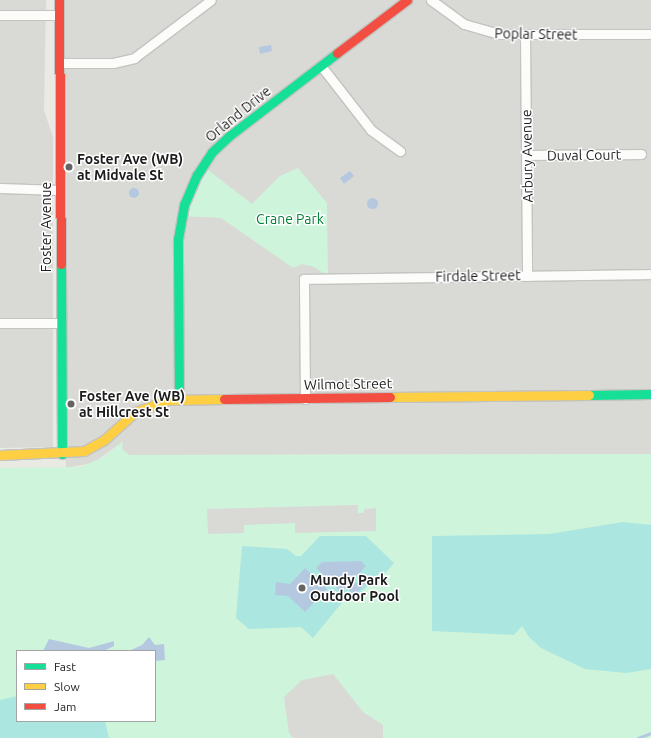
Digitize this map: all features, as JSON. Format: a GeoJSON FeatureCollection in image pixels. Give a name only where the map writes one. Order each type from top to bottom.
{"type":"FeatureCollection","features":[{"type":"Feature","properties":{"kind":"street","name":"Foster Avenue"},"geometry":{"type":"LineString","coordinates":[[59,0],[62,454]]}},
{"type":"Feature","properties":{"kind":"street"},"geometry":{"type":"LineString","coordinates":[[60,63],[113,62],[134,58],[211,0]]}},
{"type":"Feature","properties":{"kind":"street","name":"Orland Drive"},"geometry":{"type":"LineString","coordinates":[[179,400],[177,251],[181,216],[191,185],[212,152],[230,136],[322,67],[407,0]]}},
{"type":"Feature","properties":{"kind":"street","name":"Poplar Street"},"geometry":{"type":"LineString","coordinates":[[431,0],[455,20],[475,28],[499,34],[525,36],[651,34]]}},
{"type":"Feature","properties":{"kind":"street"},"geometry":{"type":"LineString","coordinates":[[0,15],[59,15]]}},
{"type":"Feature","properties":{"kind":"street","name":"Arbury Avenue"},"geometry":{"type":"LineString","coordinates":[[525,36],[527,276]]}},
{"type":"Feature","properties":{"kind":"street"},"geometry":{"type":"LineString","coordinates":[[322,67],[371,130],[400,151]]}},
{"type":"Feature","properties":{"kind":"street","name":"Duval Court"},"geometry":{"type":"LineString","coordinates":[[527,155],[641,154]]}},
{"type":"Feature","properties":{"kind":"street"},"geometry":{"type":"LineString","coordinates":[[0,188],[60,190]]}},
{"type":"Feature","properties":{"kind":"street","name":"Firdale Street"},"geometry":{"type":"LineString","coordinates":[[305,399],[304,279],[651,274]]}},
{"type":"Feature","properties":{"kind":"street"},"geometry":{"type":"LineString","coordinates":[[0,323],[61,323]]}},
{"type":"Feature","properties":{"kind":"street","name":"Wilmot Street"},"geometry":{"type":"LineString","coordinates":[[0,455],[62,454],[84,451],[98,445],[126,419],[143,408],[161,402],[179,400],[651,394]]}},
{"type":"Feature","properties":{"kind":"shaded area"},"geometry":{"type":"Polygon","coordinates":[[[0,0],[46,0],[44,111],[53,137],[53,447],[0,448],[0,0]]]}},
{"type":"Feature","properties":{"kind":"shaded area"},"geometry":{"type":"Polygon","coordinates":[[[64,0],[651,0],[651,454],[129,455],[123,451],[121,443],[93,463],[66,468],[64,0]]]}},
{"type":"Feature","properties":{"kind":"shaded area"},"geometry":{"type":"Polygon","coordinates":[[[271,45],[272,51],[260,54],[259,47],[271,45]]]}},
{"type":"Feature","properties":{"kind":"shaded area"},"geometry":{"type":"Polygon","coordinates":[[[350,171],[354,176],[344,184],[340,178],[350,171]]]}},
{"type":"Feature","properties":{"kind":"shaded area"},"geometry":{"type":"Polygon","coordinates":[[[132,188],[136,188],[138,189],[138,197],[132,198],[129,195],[129,191],[132,188]]]}},
{"type":"Feature","properties":{"kind":"shaded area"},"geometry":{"type":"Polygon","coordinates":[[[372,197],[376,199],[378,203],[376,207],[372,209],[368,207],[366,203],[368,199],[372,197]]]}},
{"type":"Feature","properties":{"kind":"shaded area"},"geometry":{"type":"Polygon","coordinates":[[[358,505],[358,513],[363,513],[365,509],[376,508],[376,531],[295,533],[295,523],[244,525],[244,533],[208,534],[207,509],[358,505]]]}},
{"type":"Feature","properties":{"kind":"shaded area"},"geometry":{"type":"Polygon","coordinates":[[[623,522],[651,525],[651,669],[626,673],[585,669],[541,648],[529,637],[522,626],[514,635],[432,631],[432,536],[549,534],[623,522]]]}},
{"type":"Feature","properties":{"kind":"shaded area","name":"Mundy Park Outdoor Pool"},"geometry":{"type":"Polygon","coordinates":[[[320,536],[366,536],[394,563],[382,577],[379,574],[354,600],[344,600],[313,638],[301,627],[249,629],[236,618],[242,546],[287,549],[296,556],[301,556],[320,536]]]}},
{"type":"Feature","properties":{"kind":"shaded area"},"geometry":{"type":"Polygon","coordinates":[[[361,561],[366,566],[341,592],[316,568],[322,562],[361,561]]]}},
{"type":"Feature","properties":{"kind":"shaded area"},"geometry":{"type":"Polygon","coordinates":[[[305,568],[327,589],[305,612],[288,596],[275,595],[276,582],[290,584],[305,568]]]}},
{"type":"Feature","properties":{"kind":"shaded area"},"geometry":{"type":"Polygon","coordinates":[[[362,579],[366,583],[355,595],[348,589],[362,579]]]}},
{"type":"Feature","properties":{"kind":"shaded area"},"geometry":{"type":"Polygon","coordinates":[[[149,637],[155,645],[164,644],[165,660],[156,661],[156,650],[131,650],[142,645],[149,637]]]}},
{"type":"Feature","properties":{"kind":"shaded area"},"geometry":{"type":"Polygon","coordinates":[[[49,639],[89,648],[114,641],[114,646],[106,650],[44,650],[49,639]]]}},
{"type":"Feature","properties":{"kind":"shaded area"},"geometry":{"type":"Polygon","coordinates":[[[333,674],[363,712],[383,725],[383,738],[293,738],[289,733],[284,697],[302,680],[333,674]]]}},
{"type":"Feature","properties":{"kind":"shaded area"},"geometry":{"type":"Polygon","coordinates":[[[16,696],[16,722],[105,722],[109,738],[0,738],[0,700],[16,696]]]}},
{"type":"Feature","properties":{"kind":"green space","name":"Crane Park"},"geometry":{"type":"Polygon","coordinates":[[[203,166],[252,204],[280,176],[298,168],[327,203],[328,276],[314,267],[302,264],[293,268],[221,218],[181,216],[203,166]]]}},
{"type":"Feature","properties":{"kind":"green space"},"geometry":{"type":"Polygon","coordinates":[[[123,441],[122,449],[129,455],[651,454],[651,738],[0,738],[0,468],[81,467],[104,457],[123,441]]]}},
{"type":"Feature","properties":{"kind":"waterway"},"geometry":{"type":"LineString","coordinates":[[638,738],[651,733]]}},
{"type":"Feature","properties":{"kind":"traffic: fast"},"geometry":{"type":"LineString","coordinates":[[179,400],[178,239],[184,205],[197,175],[212,152],[229,136],[337,53]]}},
{"type":"Feature","properties":{"kind":"traffic: fast"},"geometry":{"type":"LineString","coordinates":[[61,264],[62,454]]}},
{"type":"Feature","properties":{"kind":"traffic: fast"},"geometry":{"type":"LineString","coordinates":[[589,395],[651,394]]}},
{"type":"Feature","properties":{"kind":"traffic: slow"},"geometry":{"type":"LineString","coordinates":[[390,397],[589,395]]}},
{"type":"Feature","properties":{"kind":"traffic: slow"},"geometry":{"type":"LineString","coordinates":[[0,455],[84,451],[104,440],[135,412],[168,400],[224,399]]}},
{"type":"Feature","properties":{"kind":"traffic: jam"},"geometry":{"type":"LineString","coordinates":[[59,0],[61,264]]}},
{"type":"Feature","properties":{"kind":"traffic: jam"},"geometry":{"type":"LineString","coordinates":[[337,53],[407,0]]}},
{"type":"Feature","properties":{"kind":"traffic: jam"},"geometry":{"type":"LineString","coordinates":[[224,399],[390,397]]}},
{"type":"Feature","properties":{"kind":"place","name":"Foster Ave (WB) at Midvale St"},"geometry":{"type":"Point","coordinates":[69,167]}},
{"type":"Feature","properties":{"kind":"place","name":"Foster Ave (WB) at Hillcrest St"},"geometry":{"type":"Point","coordinates":[71,404]}},
{"type":"Feature","properties":{"kind":"place","name":"Mundy Park Outdoor Pool"},"geometry":{"type":"Point","coordinates":[302,588]}}]}
